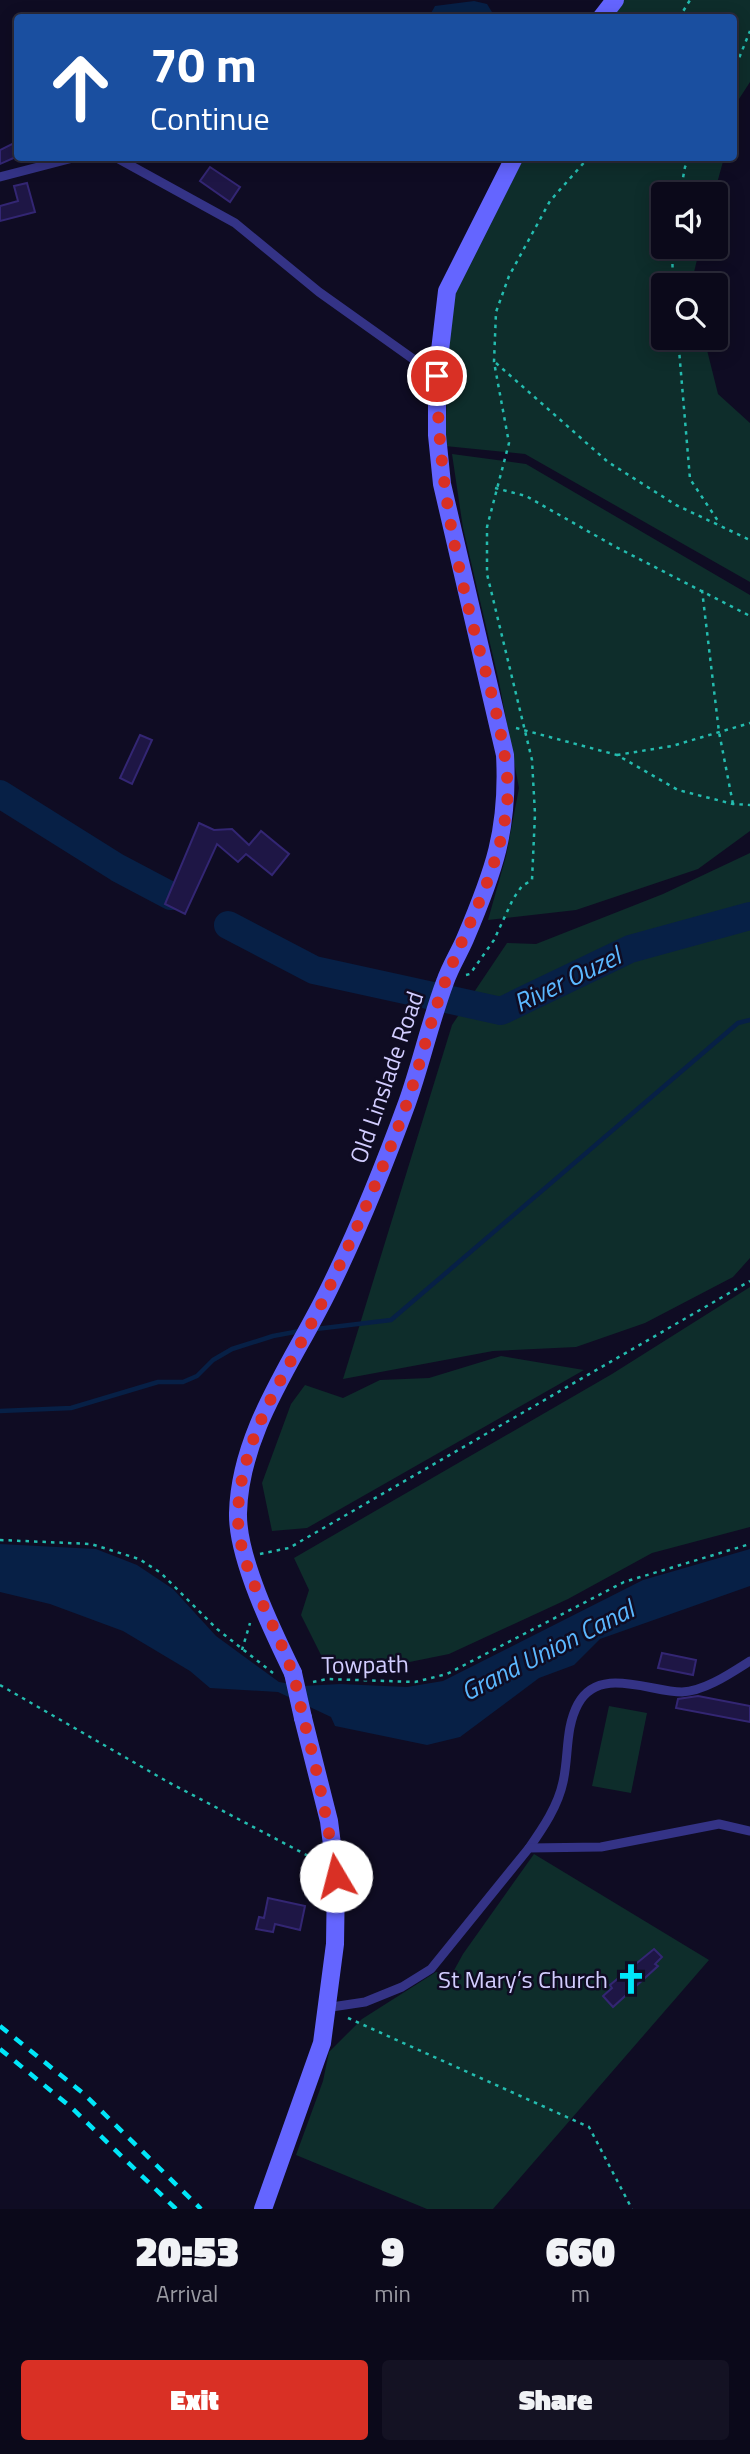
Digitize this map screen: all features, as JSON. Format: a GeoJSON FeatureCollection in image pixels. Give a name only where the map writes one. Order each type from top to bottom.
{"type":"FeatureCollection","features":[{"type":"Feature","properties":{"kind":"street"},"geometry":{"type":"LineString","coordinates":[[604,14],[615,0]]}},
{"type":"Feature","properties":{"kind":"street","name":"Old Linslade Road"},"geometry":{"type":"LineString","coordinates":[[335,1870],[326,1808],[295,1679],[240,1539],[238,1515],[241,1478],[253,1439],[329,1289],[407,1102],[446,979],[456,971],[502,844],[508,799],[505,755],[463,584],[442,484],[437,376],[447,291],[512,161]]}},
{"type":"Feature","properties":{"kind":"street"},"geometry":{"type":"LineString","coordinates":[[263,2209],[322,2043],[335,1944],[335,1870]]}},
{"type":"Feature","properties":{"kind":"lane"},"geometry":{"type":"LineString","coordinates":[[0,177],[61,161]]}},
{"type":"Feature","properties":{"kind":"lane"},"geometry":{"type":"LineString","coordinates":[[122,161],[235,223],[319,292],[437,376]]}},
{"type":"Feature","properties":{"kind":"lane"},"geometry":{"type":"LineString","coordinates":[[326,2008],[365,2002],[401,1987],[431,1969],[529,1848],[549,1818],[563,1783],[571,1718],[580,1700],[609,1682],[626,1682],[684,1692],[703,1687],[750,1661]]}},
{"type":"Feature","properties":{"kind":"lane"},"geometry":{"type":"LineString","coordinates":[[529,1848],[601,1847],[719,1824],[750,1831]]}},
{"type":"Feature","properties":{"kind":"path"},"geometry":{"type":"LineString","coordinates":[[737,63],[750,31]]}},
{"type":"Feature","properties":{"kind":"path"},"geometry":{"type":"LineString","coordinates":[[456,971],[470,974],[494,940],[513,899],[522,886],[532,880],[535,814],[532,760],[487,574],[487,527],[495,488],[509,443],[494,362],[496,312],[509,276],[550,201],[585,161]]}},
{"type":"Feature","properties":{"kind":"path"},"geometry":{"type":"LineString","coordinates":[[682,182],[688,161]]}},
{"type":"Feature","properties":{"kind":"path"},"geometry":{"type":"LineString","coordinates":[[679,350],[691,479],[722,527]]}},
{"type":"Feature","properties":{"kind":"path"},"geometry":{"type":"LineString","coordinates":[[494,362],[608,462],[676,505],[750,540]]}},
{"type":"Feature","properties":{"kind":"path"},"geometry":{"type":"LineString","coordinates":[[495,488],[526,496],[614,546],[750,616]]}},
{"type":"Feature","properties":{"kind":"path"},"geometry":{"type":"LineString","coordinates":[[702,590],[719,732],[733,804]]}},
{"type":"Feature","properties":{"kind":"path"},"geometry":{"type":"LineString","coordinates":[[617,755],[673,746],[750,723]]}},
{"type":"Feature","properties":{"kind":"path"},"geometry":{"type":"LineString","coordinates":[[525,730],[617,755],[678,790],[733,804],[750,805]]}},
{"type":"Feature","properties":{"kind":"path"},"geometry":{"type":"LineString","coordinates":[[246,1556],[289,1548],[750,1281]]}},
{"type":"Feature","properties":{"kind":"path"},"geometry":{"type":"LineString","coordinates":[[0,1540],[91,1544],[139,1559],[161,1573],[217,1629],[295,1679]]}},
{"type":"Feature","properties":{"kind":"path","name":"Towpath"},"geometry":{"type":"LineString","coordinates":[[295,1679],[386,1683],[415,1682],[447,1674],[624,1582],[750,1544]]}},
{"type":"Feature","properties":{"kind":"path"},"geometry":{"type":"LineString","coordinates":[[0,1685],[168,1782],[335,1870]]}},
{"type":"Feature","properties":{"kind":"path"},"geometry":{"type":"LineString","coordinates":[[326,2008],[589,2127],[632,2209]]}},
{"type":"Feature","properties":{"kind":"green space"},"geometry":{"type":"Polygon","coordinates":[[[619,0],[750,0],[750,82],[737,107],[737,14],[609,14],[619,0]]]}},
{"type":"Feature","properties":{"kind":"green space"},"geometry":{"type":"Polygon","coordinates":[[[516,161],[723,161],[717,182],[651,182],[651,259],[697,259],[694,273],[651,273],[651,350],[707,350],[718,394],[750,423],[750,582],[525,454],[445,446],[451,292],[516,161]]]}},
{"type":"Feature","properties":{"kind":"green space"},"geometry":{"type":"Polygon","coordinates":[[[452,454],[526,464],[750,595],[750,831],[698,869],[576,910],[488,920],[506,856],[519,788],[499,682],[463,528],[452,454]]]}},
{"type":"Feature","properties":{"kind":"green space"},"geometry":{"type":"Polygon","coordinates":[[[750,853],[750,1258],[733,1277],[645,1323],[576,1347],[493,1351],[343,1379],[452,1025],[507,943],[536,944],[663,894],[750,853]]]}},
{"type":"Feature","properties":{"kind":"green space"},"geometry":{"type":"Polygon","coordinates":[[[750,1287],[750,1527],[652,1553],[568,1599],[449,1654],[375,1669],[326,1665],[301,1615],[309,1590],[294,1558],[612,1374],[750,1287]]]}},
{"type":"Feature","properties":{"kind":"green space"},"geometry":{"type":"Polygon","coordinates":[[[501,1356],[584,1370],[307,1528],[272,1531],[262,1483],[291,1404],[305,1385],[343,1398],[380,1380],[429,1378],[501,1356]]]}},
{"type":"Feature","properties":{"kind":"green space"},"geometry":{"type":"Polygon","coordinates":[[[609,1706],[647,1713],[631,1793],[592,1786],[609,1706]]]}},
{"type":"Feature","properties":{"kind":"green space"},"geometry":{"type":"Polygon","coordinates":[[[534,1854],[709,1960],[493,2209],[427,2209],[296,2155],[323,2081],[329,2052],[362,2019],[436,1972],[452,1974],[463,1954],[534,1854]]]}},
{"type":"Feature","properties":{"kind":"water"},"geometry":{"type":"Polygon","coordinates":[[[474,1],[487,4],[493,14],[431,14],[435,6],[474,1]]]}},
{"type":"Feature","properties":{"kind":"water","name":"Grand Union Canal"},"geometry":{"type":"Polygon","coordinates":[[[0,1544],[96,1549],[137,1565],[173,1589],[216,1636],[279,1682],[303,1686],[340,1684],[407,1687],[443,1681],[643,1580],[750,1549],[750,1586],[600,1639],[574,1665],[539,1678],[460,1737],[427,1745],[335,1726],[331,1717],[278,1692],[210,1688],[190,1671],[123,1631],[50,1604],[0,1592],[0,1544]]]}},
{"type":"Feature","properties":{"kind":"building"},"geometry":{"type":"Polygon","coordinates":[[[14,143],[14,158],[0,164],[0,150],[14,143]]]}},
{"type":"Feature","properties":{"kind":"building"},"geometry":{"type":"Polygon","coordinates":[[[210,167],[240,187],[230,202],[200,181],[210,167]]]}},
{"type":"Feature","properties":{"kind":"building"},"geometry":{"type":"Polygon","coordinates":[[[27,183],[35,212],[0,221],[0,206],[18,201],[14,186],[27,183]]]}},
{"type":"Feature","properties":{"kind":"building"},"geometry":{"type":"Polygon","coordinates":[[[140,735],[152,740],[132,784],[120,778],[140,735]]]}},
{"type":"Feature","properties":{"kind":"building"},"geometry":{"type":"Polygon","coordinates":[[[199,823],[214,830],[232,829],[249,845],[261,831],[289,854],[272,875],[246,854],[238,862],[217,844],[185,914],[165,904],[199,823]]]}},
{"type":"Feature","properties":{"kind":"building"},"geometry":{"type":"Polygon","coordinates":[[[662,1653],[696,1660],[693,1675],[658,1668],[662,1653]]]}},
{"type":"Feature","properties":{"kind":"building"},"geometry":{"type":"Polygon","coordinates":[[[698,1696],[750,1706],[750,1722],[676,1708],[678,1699],[698,1696]]]}},
{"type":"Feature","properties":{"kind":"building"},"geometry":{"type":"Polygon","coordinates":[[[268,1898],[305,1906],[300,1930],[275,1924],[273,1932],[256,1929],[259,1917],[264,1918],[268,1898]]]}},
{"type":"Feature","properties":{"kind":"building","name":"St Mary’s Church"},"geometry":{"type":"Polygon","coordinates":[[[654,1949],[662,1957],[655,1964],[658,1966],[613,2007],[603,1996],[612,1988],[610,1985],[654,1949]]]}},
{"type":"Feature","properties":{"kind":"waterway","name":"River Ouzel"},"geometry":{"type":"LineString","coordinates":[[0,794],[118,868],[171,896]]}},
{"type":"Feature","properties":{"kind":"waterway","name":"River Ouzel"},"geometry":{"type":"LineString","coordinates":[[228,925],[314,970],[501,1011],[630,949],[750,916]]}},
{"type":"Feature","properties":{"kind":"waterway"},"geometry":{"type":"LineString","coordinates":[[316,1329],[391,1320],[738,1023],[750,1020]]}},
{"type":"Feature","properties":{"kind":"waterway"},"geometry":{"type":"LineString","coordinates":[[0,1411],[71,1408],[158,1382],[183,1382],[197,1376],[213,1360],[232,1349],[300,1331]]}},
{"type":"Feature","properties":{"kind":"railway"},"geometry":{"type":"LineString","coordinates":[[0,2026],[84,2094],[201,2209]]}},
{"type":"Feature","properties":{"kind":"railway"},"geometry":{"type":"LineString","coordinates":[[0,2049],[72,2108],[176,2209]]}},
{"type":"Feature","properties":{"kind":"place","name":"St Mary’s Church"},"geometry":{"type":"Point","coordinates":[631,1979]}},
{"type":"Feature","properties":{"kind":"route"},"geometry":{"type":"LineString","coordinates":[[336,1876],[329,1821],[293,1673],[261,1600],[240,1539],[238,1515],[241,1478],[253,1439],[329,1289],[370,1194],[407,1102],[446,979],[487,889],[502,844],[508,799],[505,755],[463,584],[442,484],[437,376]]}}]}
